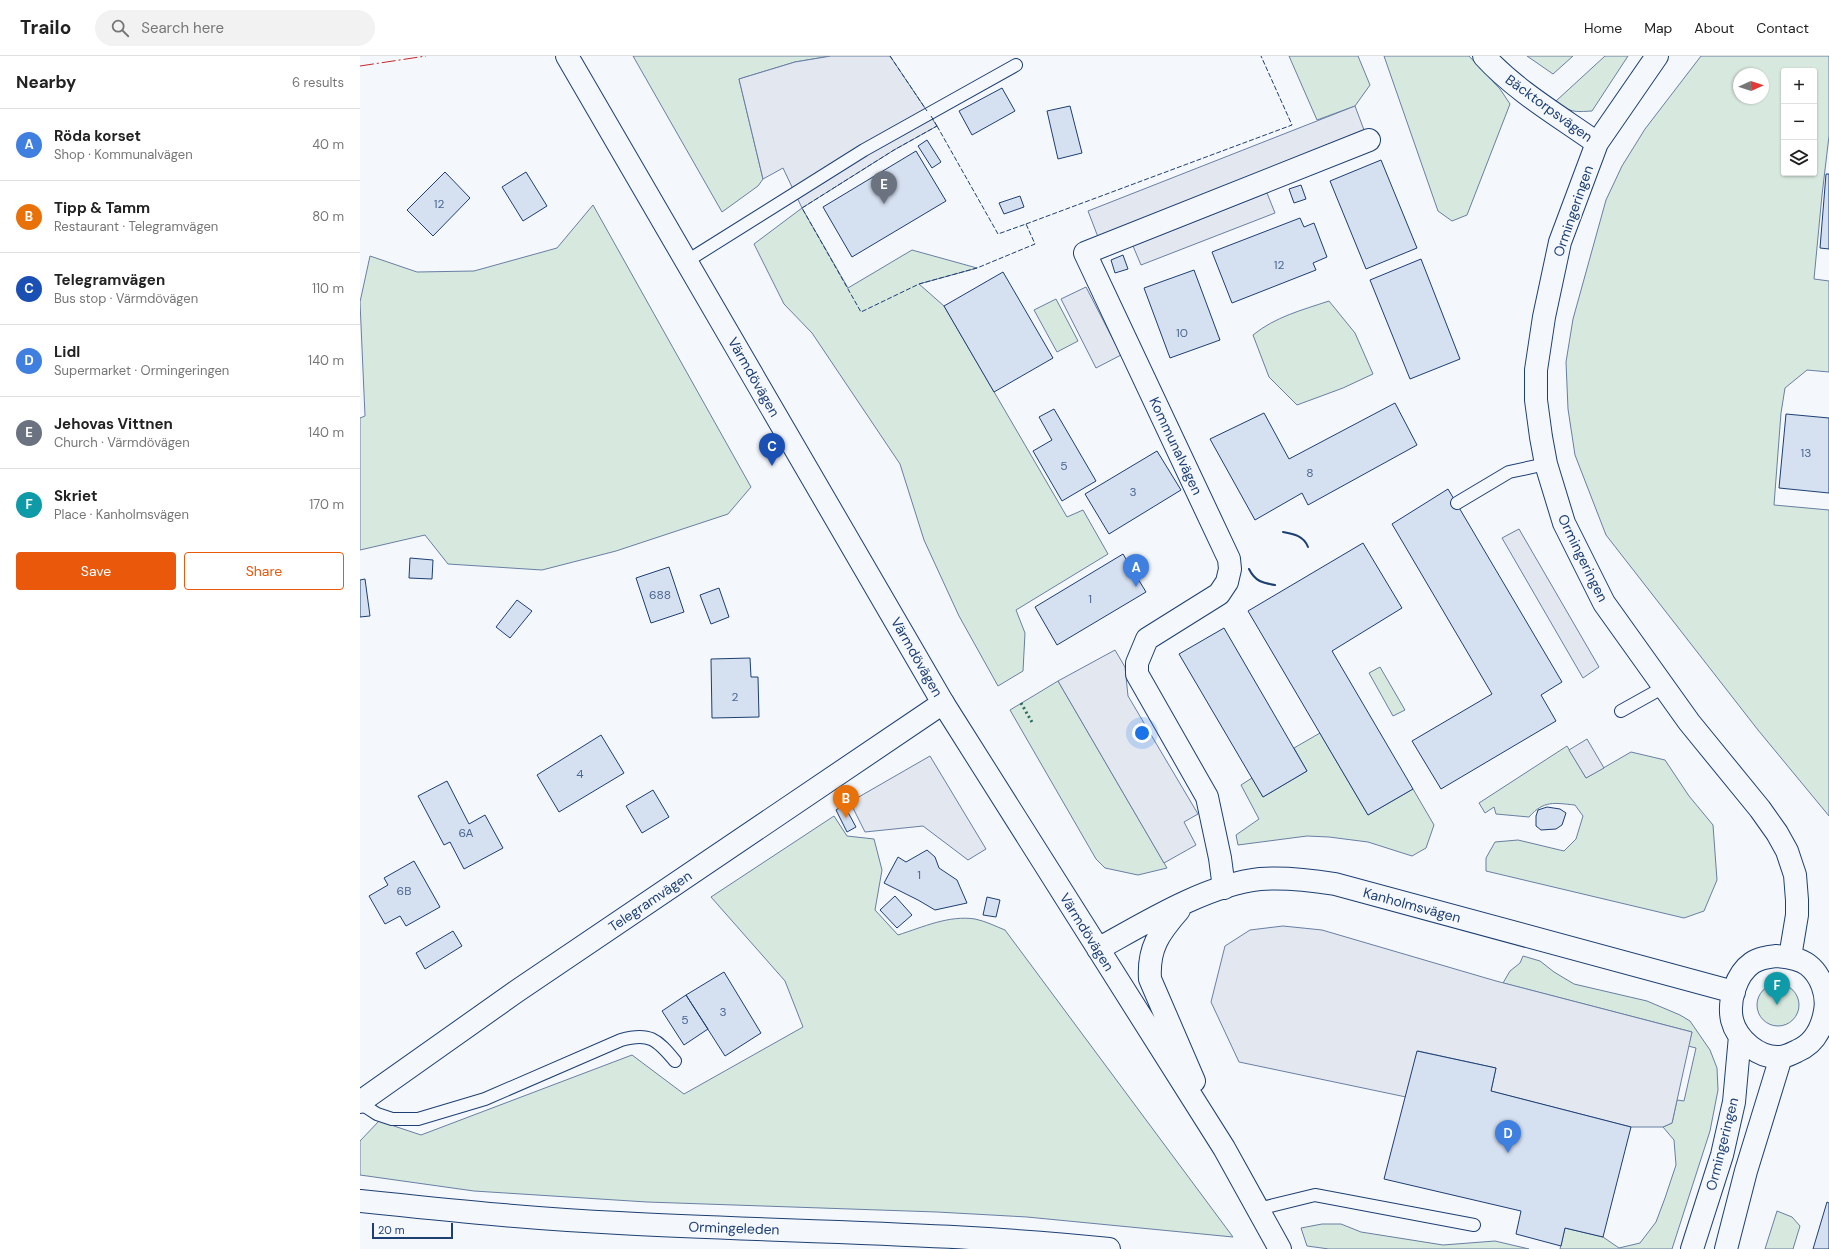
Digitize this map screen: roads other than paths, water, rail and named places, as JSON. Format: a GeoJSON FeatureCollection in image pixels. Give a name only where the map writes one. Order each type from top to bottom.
{"type":"FeatureCollection","features":[{"type":"Feature","properties":{"kind":"main road","name":"Värmdövägen"},"geometry":{"type":"LineString","coordinates":[[566,56],[687,261],[943,703],[1224,1148],[1280,1249]]}},
{"type":"Feature","properties":{"kind":"main road","name":"Bäcktorpsvägen"},"geometry":{"type":"LineString","coordinates":[[1484,56],[1496,70],[1597,143]]}},
{"type":"Feature","properties":{"kind":"main road","name":"Ormingeringen"},"geometry":{"type":"LineString","coordinates":[[1657,56],[1597,143],[1560,242],[1536,370],[1536,400],[1546,464],[1564,523],[1604,603],[1688,722],[1760,808],[1787,851],[1795,875],[1797,900],[1797,915],[1790,957]]}},
{"type":"Feature","properties":{"kind":"main road","name":"Kommunalvägen"},"geometry":{"type":"LineString","coordinates":[[1224,888],[1220,858],[1207,797],[1137,674],[1137,663],[1147,639],[1219,594],[1227,582],[1230,569],[1230,559],[1086,253],[1370,140]]}},
{"type":"Feature","properties":{"kind":"main road","name":"Telegramvägen"},"geometry":{"type":"LineString","coordinates":[[360,1102],[523,987],[943,703]]}},
{"type":"Feature","properties":{"kind":"main road","name":"Kanholmsvägen"},"geometry":{"type":"LineString","coordinates":[[1098,949],[1188,901],[1224,888],[1258,879],[1274,878],[1308,880],[1335,884],[1734,992]]}},
{"type":"Feature","properties":{"kind":"main road"},"geometry":{"type":"LineString","coordinates":[[1188,901],[1161,930],[1152,951],[1149,963],[1150,979],[1224,1148]]}},
{"type":"Feature","properties":{"kind":"main road"},"geometry":{"type":"LineString","coordinates":[[1776,956],[1790,957],[1807,965],[1821,984],[1826,997],[1827,1018],[1820,1031],[1811,1042],[1801,1050],[1780,1057],[1753,1050],[1740,1036],[1732,1020],[1732,1004],[1737,979],[1746,968],[1754,962],[1776,956]]}},
{"type":"Feature","properties":{"kind":"main road","name":"Ormingeringen"},"geometry":{"type":"LineString","coordinates":[[1692,1249],[1722,1155],[1734,1102],[1740,1036]]}},
{"type":"Feature","properties":{"kind":"main road"},"geometry":{"type":"LineString","coordinates":[[1726,1249],[1746,1171],[1780,1057]]}},
{"type":"Feature","properties":{"kind":"main road","name":"Ormingeleden"},"geometry":{"type":"LineString","coordinates":[[360,1201],[528,1218],[621,1224],[918,1234],[1109,1249]]}},
{"type":"Feature","properties":{"kind":"lane"},"geometry":{"type":"LineString","coordinates":[[687,261],[851,157],[1016,65]]}},
{"type":"Feature","properties":{"kind":"lane"},"geometry":{"type":"LineString","coordinates":[[1457,503],[1509,472],[1546,464]]}},
{"type":"Feature","properties":{"kind":"lane"},"geometry":{"type":"LineString","coordinates":[[1621,711],[1664,687]]}},
{"type":"Feature","properties":{"kind":"lane"},"geometry":{"type":"LineString","coordinates":[[360,1102],[377,1114],[392,1119],[418,1119],[486,1099],[621,1040],[636,1036],[648,1038],[661,1044],[674,1061]]}},
{"type":"Feature","properties":{"kind":"lane"},"geometry":{"type":"LineString","coordinates":[[1258,1209],[1315,1195],[1474,1225]]}},
{"type":"Feature","properties":{"kind":"place","name":"Jehovas Vittnen"},"geometry":{"type":"Point","coordinates":[884,204]}},
{"type":"Feature","properties":{"kind":"place","name":"Telegramvägen"},"geometry":{"type":"Point","coordinates":[772,466]}},
{"type":"Feature","properties":{"kind":"place","name":"Röda korset"},"geometry":{"type":"Point","coordinates":[1136,587]}},
{"type":"Feature","properties":{"kind":"place","name":"Tipp & Tamm"},"geometry":{"type":"Point","coordinates":[846,818]}},
{"type":"Feature","properties":{"kind":"place","name":"Skriet"},"geometry":{"type":"Point","coordinates":[1777,1005]}},
{"type":"Feature","properties":{"kind":"place","name":"Lidl"},"geometry":{"type":"Point","coordinates":[1508,1153]}}]}
